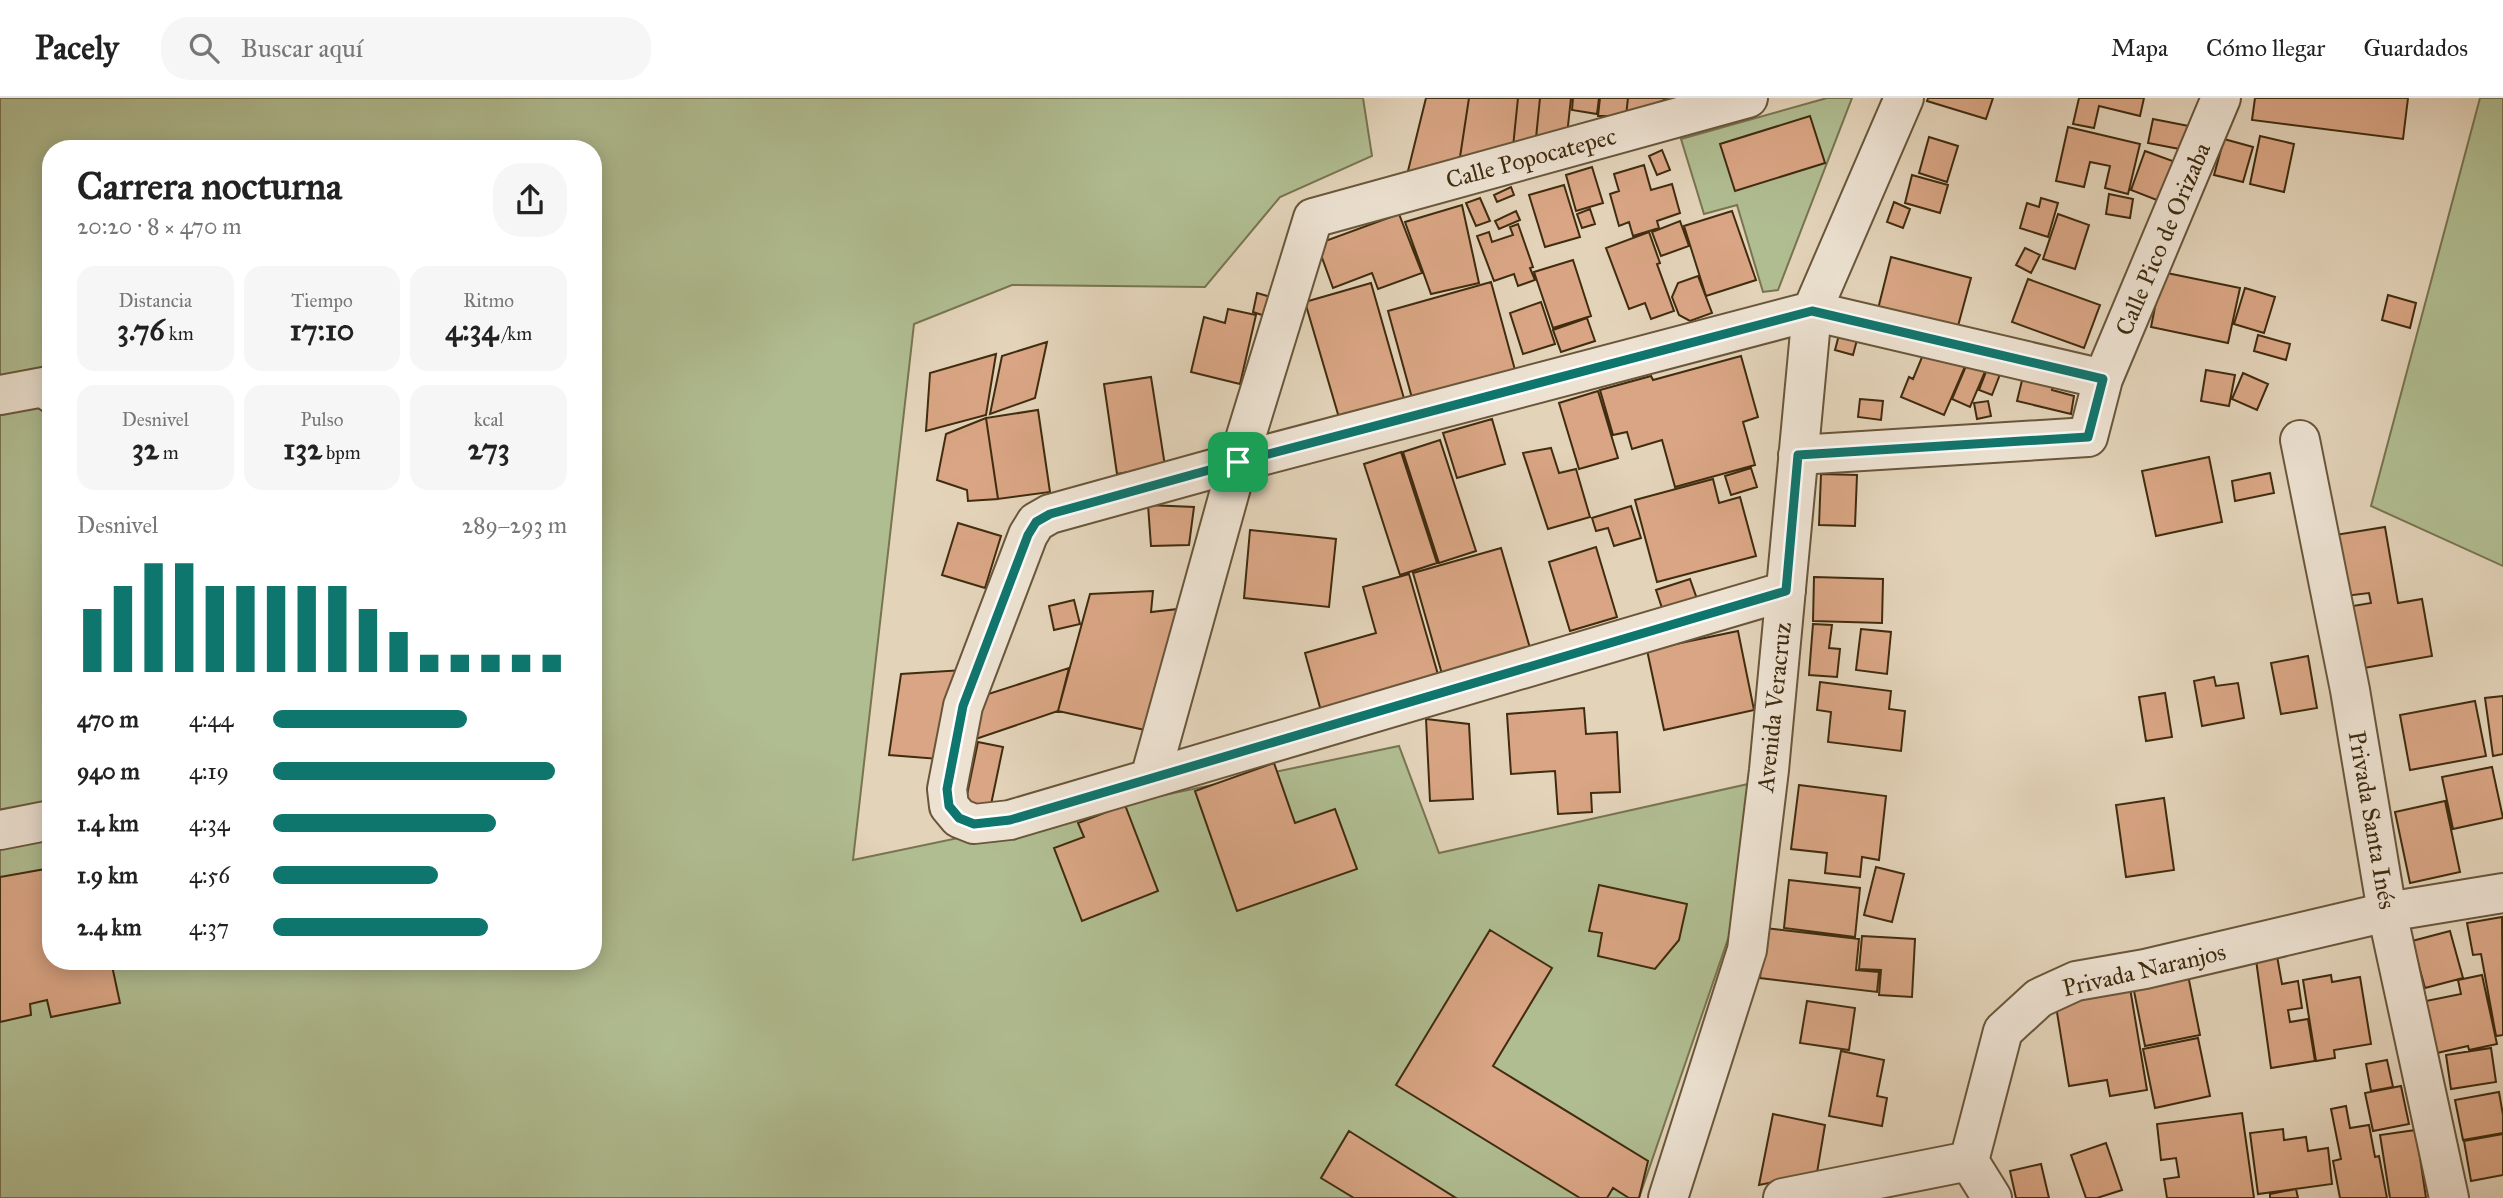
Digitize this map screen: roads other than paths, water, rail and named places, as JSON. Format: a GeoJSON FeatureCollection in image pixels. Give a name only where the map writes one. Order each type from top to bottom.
{"type":"FeatureCollection","features":[{"type":"Feature","properties":{"kind":"street","name":"Calle Popocatepec"},"geometry":{"type":"LineString","coordinates":[[1238,462],[1313,218],[1748,98]]}},
{"type":"Feature","properties":{"kind":"street","name":"Avenida Veracruz"},"geometry":{"type":"LineString","coordinates":[[1668,1198],[1747,950],[1769,770],[1812,311],[1904,98]]}},
{"type":"Feature","properties":{"kind":"street","name":"Calle Pico de Orizaba"},"geometry":{"type":"LineString","coordinates":[[1798,455],[2088,437],[2103,379],[2221,98]]}},
{"type":"Feature","properties":{"kind":"street"},"geometry":{"type":"LineString","coordinates":[[1786,591],[1010,820],[974,824],[959,818],[949,806],[947,789],[963,706],[1028,535],[1036,522],[1050,514],[1812,311],[2103,379]]}},
{"type":"Feature","properties":{"kind":"street"},"geometry":{"type":"LineString","coordinates":[[0,395],[42,387]]}},
{"type":"Feature","properties":{"kind":"street","name":"Privada Santa Inés"},"geometry":{"type":"LineString","coordinates":[[2300,440],[2350,690],[2387,912],[2449,1198]]}},
{"type":"Feature","properties":{"kind":"street"},"geometry":{"type":"LineString","coordinates":[[1150,778],[1238,462]]}},
{"type":"Feature","properties":{"kind":"street"},"geometry":{"type":"LineString","coordinates":[[0,830],[42,822]]}},
{"type":"Feature","properties":{"kind":"street","name":"Privada Naranjos"},"geometry":{"type":"LineString","coordinates":[[1969,1161],[2003,1031],[2039,998],[2076,981],[2145,969],[2387,912],[2503,892]]}},
{"type":"Feature","properties":{"kind":"street"},"geometry":{"type":"LineString","coordinates":[[1783,1198],[1969,1161],[1992,1198]]}}]}
